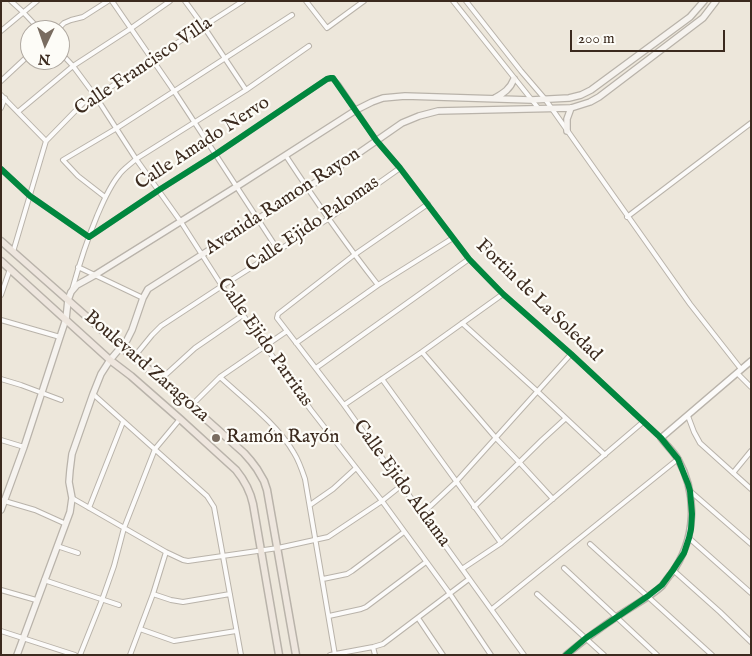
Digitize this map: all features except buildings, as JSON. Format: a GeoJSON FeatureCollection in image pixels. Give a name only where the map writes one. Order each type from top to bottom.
{"type":"FeatureCollection","features":[{"type":"Feature","properties":{"kind":"main road","name":"Avenida Ramon Rayon"},"geometry":{"type":"LineString","coordinates":[[71,292],[77,285],[236,188],[356,110],[372,102],[383,98],[405,96],[531,100],[569,98],[581,95],[591,90],[690,17],[704,1]]}},
{"type":"Feature","properties":{"kind":"main road","name":"Avenida Ramon Rayon"},"geometry":{"type":"LineString","coordinates":[[17,655],[70,512],[72,498],[70,470],[72,454],[93,394],[101,374],[130,336],[143,298],[150,287],[258,220],[402,123],[430,112],[438,111],[571,108],[590,102],[703,18],[716,1]]}},
{"type":"Feature","properties":{"kind":"main road"},"geometry":{"type":"LineString","coordinates":[[495,99],[510,87],[514,79]]}},
{"type":"Feature","properties":{"kind":"main road"},"geometry":{"type":"LineString","coordinates":[[567,131],[567,119],[571,108]]}},
{"type":"Feature","properties":{"kind":"main road","name":"Boulevard Zaragoza"},"geometry":{"type":"LineString","coordinates":[[1,241],[252,460],[267,490],[296,655]]}},
{"type":"Feature","properties":{"kind":"main road","name":"Boulevard Zaragoza"},"geometry":{"type":"LineString","coordinates":[[1,261],[110,360],[180,419],[244,479],[250,491],[279,655]]}},
{"type":"Feature","properties":{"kind":"main road"},"geometry":{"type":"LineString","coordinates":[[1,510],[66,319],[71,292]]}},
{"type":"Feature","properties":{"kind":"street"},"geometry":{"type":"LineString","coordinates":[[10,1],[31,20]]}},
{"type":"Feature","properties":{"kind":"street"},"geometry":{"type":"LineString","coordinates":[[1,31],[37,1]]}},
{"type":"Feature","properties":{"kind":"street"},"geometry":{"type":"LineString","coordinates":[[70,20],[83,17],[108,1]]}},
{"type":"Feature","properties":{"kind":"street"},"geometry":{"type":"LineString","coordinates":[[112,1],[174,91],[278,250]]}},
{"type":"Feature","properties":{"kind":"street"},"geometry":{"type":"LineString","coordinates":[[18,112],[73,66],[170,1]]}},
{"type":"Feature","properties":{"kind":"street"},"geometry":{"type":"LineString","coordinates":[[185,1],[246,90]]}},
{"type":"Feature","properties":{"kind":"street","name":"Calle Francisco Villa"},"geometry":{"type":"LineString","coordinates":[[13,252],[46,141],[83,103],[96,97],[243,1]]}},
{"type":"Feature","properties":{"kind":"street"},"geometry":{"type":"LineString","coordinates":[[306,1],[327,28],[364,1]]}},
{"type":"Feature","properties":{"kind":"street"},"geometry":{"type":"LineString","coordinates":[[453,1],[539,109]]}},
{"type":"Feature","properties":{"kind":"street"},"geometry":{"type":"LineString","coordinates":[[466,1],[545,99],[627,217],[751,387]]}},
{"type":"Feature","properties":{"kind":"street"},"geometry":{"type":"LineString","coordinates":[[105,197],[78,176],[63,160],[292,15]]}},
{"type":"Feature","properties":{"kind":"street"},"geometry":{"type":"LineString","coordinates":[[71,292],[78,267],[105,197],[120,173],[136,159],[246,90],[309,46]]}},
{"type":"Feature","properties":{"kind":"street"},"geometry":{"type":"LineString","coordinates":[[1,81],[20,63]]}},
{"type":"Feature","properties":{"kind":"street","name":"Calle Ejido Parritas"},"geometry":{"type":"LineString","coordinates":[[70,63],[96,97],[222,286],[311,410],[382,501],[450,594],[491,655]]}},
{"type":"Feature","properties":{"kind":"street","name":"Fortin de La Soledad"},"geometry":{"type":"LineString","coordinates":[[333,78],[376,140],[400,168],[469,259],[503,294],[661,438],[678,459],[690,491],[692,514],[689,538],[684,553],[662,585],[586,638],[566,655]]}},
{"type":"Feature","properties":{"kind":"street","name":"Calle Amado Nervo"},"geometry":{"type":"LineString","coordinates":[[89,237],[328,79],[333,78]]}},
{"type":"Feature","properties":{"kind":"street"},"geometry":{"type":"LineString","coordinates":[[3,96],[46,141]]}},
{"type":"Feature","properties":{"kind":"street"},"geometry":{"type":"LineString","coordinates":[[1,108],[3,96]]}},
{"type":"Feature","properties":{"kind":"street"},"geometry":{"type":"LineString","coordinates":[[627,217],[751,123]]}},
{"type":"Feature","properties":{"kind":"street"},"geometry":{"type":"LineString","coordinates":[[286,156],[328,219],[378,285]]}},
{"type":"Feature","properties":{"kind":"street","name":"Calle Ejido Palomas"},"geometry":{"type":"LineString","coordinates":[[134,357],[156,330],[328,219],[400,168]]}},
{"type":"Feature","properties":{"kind":"street"},"geometry":{"type":"LineString","coordinates":[[1,169],[30,196],[89,237]]}},
{"type":"Feature","properties":{"kind":"street"},"geometry":{"type":"LineString","coordinates":[[354,255],[428,204]]}},
{"type":"Feature","properties":{"kind":"street"},"geometry":{"type":"LineString","coordinates":[[296,343],[378,285],[453,238]]}},
{"type":"Feature","properties":{"kind":"street","name":"Calle Ejido Aldama"},"geometry":{"type":"LineString","coordinates":[[354,255],[278,314],[277,318],[344,405],[524,655]]}},
{"type":"Feature","properties":{"kind":"street"},"geometry":{"type":"LineString","coordinates":[[316,368],[469,259]]}},
{"type":"Feature","properties":{"kind":"street"},"geometry":{"type":"LineString","coordinates":[[78,267],[143,298]]}},
{"type":"Feature","properties":{"kind":"street"},"geometry":{"type":"LineString","coordinates":[[1,295],[10,269]]}},
{"type":"Feature","properties":{"kind":"street"},"geometry":{"type":"LineString","coordinates":[[344,405],[503,294]]}},
{"type":"Feature","properties":{"kind":"street"},"geometry":{"type":"LineString","coordinates":[[161,379],[195,348],[243,315]]}},
{"type":"Feature","properties":{"kind":"street"},"geometry":{"type":"LineString","coordinates":[[1,320],[60,336]]}},
{"type":"Feature","properties":{"kind":"street"},"geometry":{"type":"LineString","coordinates":[[462,323],[605,456]]}},
{"type":"Feature","properties":{"kind":"street"},"geometry":{"type":"LineString","coordinates":[[191,406],[220,376],[287,331]]}},
{"type":"Feature","properties":{"kind":"street"},"geometry":{"type":"LineString","coordinates":[[422,352],[495,437],[553,499]]}},
{"type":"Feature","properties":{"kind":"street"},"geometry":{"type":"LineString","coordinates":[[422,514],[456,482],[571,354]]}},
{"type":"Feature","properties":{"kind":"street"},"geometry":{"type":"LineString","coordinates":[[661,438],[751,361]]}},
{"type":"Feature","properties":{"kind":"street"},"geometry":{"type":"LineString","coordinates":[[220,376],[269,422],[283,438],[295,454],[305,478],[335,654]]}},
{"type":"Feature","properties":{"kind":"street"},"geometry":{"type":"LineString","coordinates":[[1,379],[61,400]]}},
{"type":"Feature","properties":{"kind":"street"},"geometry":{"type":"LineString","coordinates":[[382,379],[501,543]]}},
{"type":"Feature","properties":{"kind":"street"},"geometry":{"type":"LineString","coordinates":[[93,394],[212,502],[241,655]]}},
{"type":"Feature","properties":{"kind":"street"},"geometry":{"type":"LineString","coordinates":[[688,416],[697,438],[704,447],[751,489]]}},
{"type":"Feature","properties":{"kind":"street"},"geometry":{"type":"LineString","coordinates":[[80,655],[114,566],[124,528],[155,449],[180,419]]}},
{"type":"Feature","properties":{"kind":"street"},"geometry":{"type":"LineString","coordinates":[[474,507],[565,419]]}},
{"type":"Feature","properties":{"kind":"street"},"geometry":{"type":"LineString","coordinates":[[89,508],[123,422]]}},
{"type":"Feature","properties":{"kind":"street"},"geometry":{"type":"LineString","coordinates":[[462,569],[501,543],[643,422]]}},
{"type":"Feature","properties":{"kind":"street"},"geometry":{"type":"LineString","coordinates":[[1,440],[24,447]]}},
{"type":"Feature","properties":{"kind":"street"},"geometry":{"type":"LineString","coordinates":[[733,473],[751,451]]}},
{"type":"Feature","properties":{"kind":"street"},"geometry":{"type":"LineString","coordinates":[[492,609],[678,459]]}},
{"type":"Feature","properties":{"kind":"street"},"geometry":{"type":"LineString","coordinates":[[310,505],[333,489],[356,468]]}},
{"type":"Feature","properties":{"kind":"street"},"geometry":{"type":"LineString","coordinates":[[72,498],[166,552],[188,561],[278,548],[332,535],[402,486]]}},
{"type":"Feature","properties":{"kind":"street"},"geometry":{"type":"LineString","coordinates":[[690,491],[751,544]]}},
{"type":"Feature","properties":{"kind":"street"},"geometry":{"type":"LineString","coordinates":[[3,500],[35,510],[66,524]]}},
{"type":"Feature","properties":{"kind":"street"},"geometry":{"type":"LineString","coordinates":[[323,579],[352,571],[404,532]]}},
{"type":"Feature","properties":{"kind":"street"},"geometry":{"type":"LineString","coordinates":[[689,538],[751,593]]}},
{"type":"Feature","properties":{"kind":"street"},"geometry":{"type":"LineString","coordinates":[[590,544],[712,655]]}},
{"type":"Feature","properties":{"kind":"street"},"geometry":{"type":"LineString","coordinates":[[57,546],[78,553]]}},
{"type":"Feature","properties":{"kind":"street"},"geometry":{"type":"LineString","coordinates":[[130,655],[153,594],[166,552]]}},
{"type":"Feature","properties":{"kind":"street"},"geometry":{"type":"LineString","coordinates":[[329,616],[361,610],[426,562]]}},
{"type":"Feature","properties":{"kind":"street"},"geometry":{"type":"LineString","coordinates":[[564,568],[657,655]]}},
{"type":"Feature","properties":{"kind":"street"},"geometry":{"type":"LineString","coordinates":[[673,570],[751,642]]}},
{"type":"Feature","properties":{"kind":"street"},"geometry":{"type":"LineString","coordinates":[[330,655],[383,644],[469,579]]}},
{"type":"Feature","properties":{"kind":"street"},"geometry":{"type":"LineString","coordinates":[[44,580],[119,605]]}},
{"type":"Feature","properties":{"kind":"street"},"geometry":{"type":"LineString","coordinates":[[1,590],[36,600]]}},
{"type":"Feature","properties":{"kind":"street"},"geometry":{"type":"LineString","coordinates":[[153,594],[183,602],[230,594]]}},
{"type":"Feature","properties":{"kind":"street"},"geometry":{"type":"LineString","coordinates":[[537,594],[604,655]]}},
{"type":"Feature","properties":{"kind":"street"},"geometry":{"type":"LineString","coordinates":[[418,618],[443,655]]}},
{"type":"Feature","properties":{"kind":"street"},"geometry":{"type":"LineString","coordinates":[[140,629],[174,641],[236,631]]}},
{"type":"Feature","properties":{"kind":"street"},"geometry":{"type":"LineString","coordinates":[[1,631],[75,655]]}},
{"type":"Feature","properties":{"kind":"street"},"geometry":{"type":"LineString","coordinates":[[373,647],[375,655]]}},
{"type":"Feature","properties":{"kind":"cycle path"},"geometry":{"type":"LineString","coordinates":[[1,169],[30,196],[89,237],[327,79],[333,78],[376,140],[400,168],[469,259],[503,294],[661,438],[678,459],[690,491],[692,514],[691,529],[684,553],[662,585],[586,638],[566,655]]}},
{"type":"Feature","properties":{"kind":"place","name":"Ramón Rayón"},"geometry":{"type":"Point","coordinates":[216,438]}}]}
